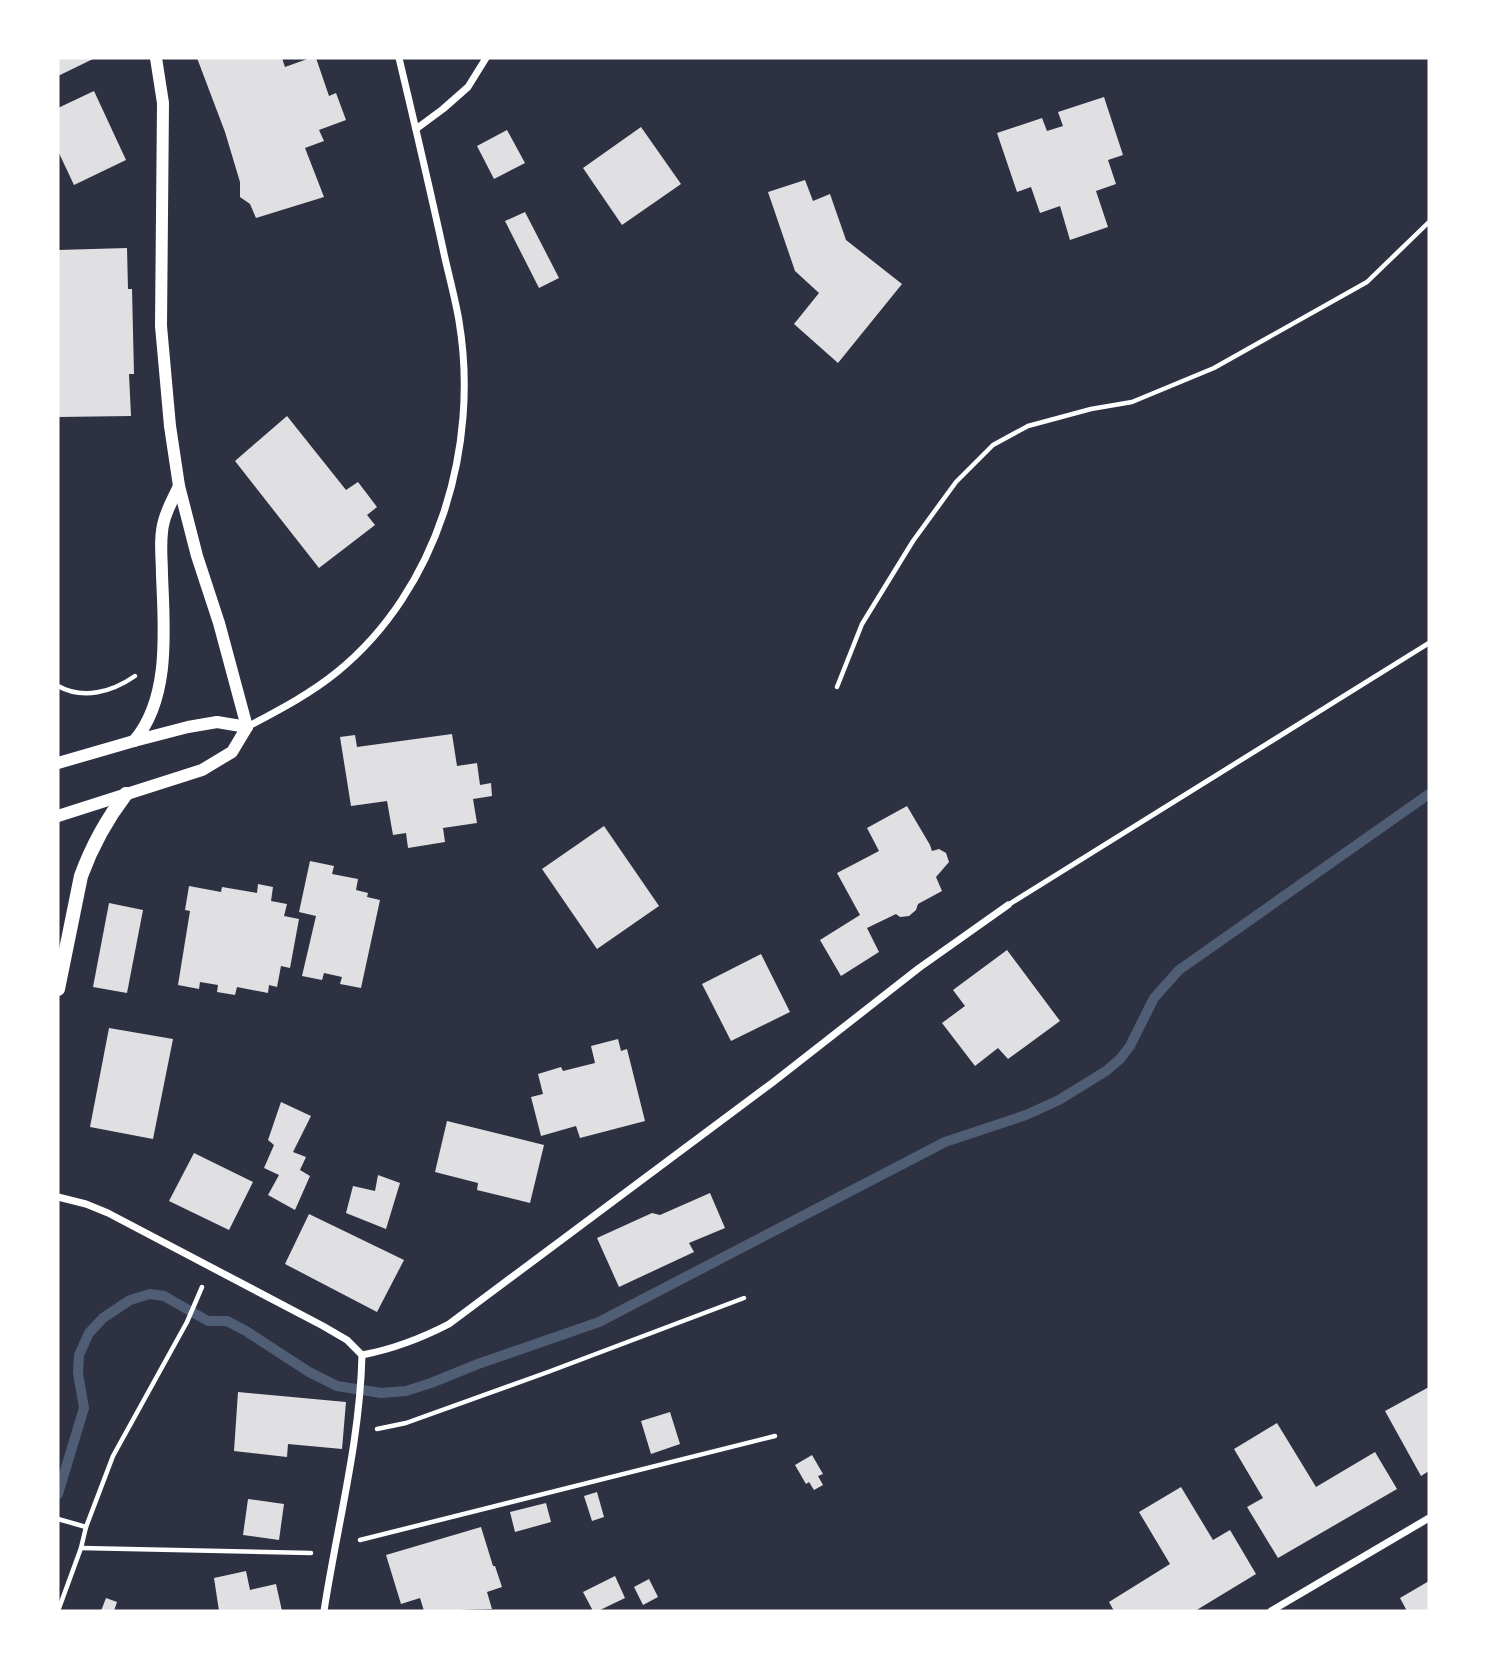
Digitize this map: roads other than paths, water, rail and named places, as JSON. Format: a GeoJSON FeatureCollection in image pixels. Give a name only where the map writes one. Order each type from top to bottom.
{"type":"FeatureCollection","features":[{"type":"Feature","properties":{"kind":"main road"},"geometry":{"type":"LineString","coordinates":[[58,989],[81,876],[99,832],[126,794]]}},
{"type":"Feature","properties":{"kind":"street"},"geometry":{"type":"LineString","coordinates":[[156,58],[163,116],[161,326],[170,426],[179,486],[247,727]]}},
{"type":"Feature","properties":{"kind":"street"},"geometry":{"type":"LineString","coordinates":[[59,817],[202,770],[218,762],[232,752],[247,727],[293,703],[340,670],[391,615],[439,528],[451,488],[463,421],[459,323],[399,58]]}},
{"type":"Feature","properties":{"kind":"street"},"geometry":{"type":"LineString","coordinates":[[416,129],[468,87],[486,58]]}},
{"type":"Feature","properties":{"kind":"street"},"geometry":{"type":"LineString","coordinates":[[134,741],[145,728],[152,713],[161,669],[162,533],[164,521],[179,486]]}},
{"type":"Feature","properties":{"kind":"street"},"geometry":{"type":"LineString","coordinates":[[58,764],[134,741],[217,722],[247,727]]}},
{"type":"Feature","properties":{"kind":"street"},"geometry":{"type":"LineString","coordinates":[[362,1355],[421,1339],[449,1324],[772,1083],[919,968],[1008,905]]}},
{"type":"Feature","properties":{"kind":"street"},"geometry":{"type":"LineString","coordinates":[[58,1197],[108,1213],[323,1326],[347,1340],[362,1355],[356,1434],[324,1611]]}},
{"type":"Feature","properties":{"kind":"street"},"geometry":{"type":"LineString","coordinates":[[1271,1611],[1429,1518]]}},
{"type":"Feature","properties":{"kind":"lane"},"geometry":{"type":"LineString","coordinates":[[1008,905],[1429,643]]}},
{"type":"Feature","properties":{"kind":"waterway"},"geometry":{"type":"LineString","coordinates":[[58,1494],[84,1408],[78,1373],[79,1355],[89,1333],[103,1318],[130,1300],[150,1294],[164,1296],[208,1321],[227,1321],[309,1372],[337,1386],[381,1393],[406,1391],[431,1383],[599,1322],[945,1142],[1026,1115],[1059,1100],[1106,1071],[1130,1046],[1154,998],[1179,970],[1429,794]]}}]}
